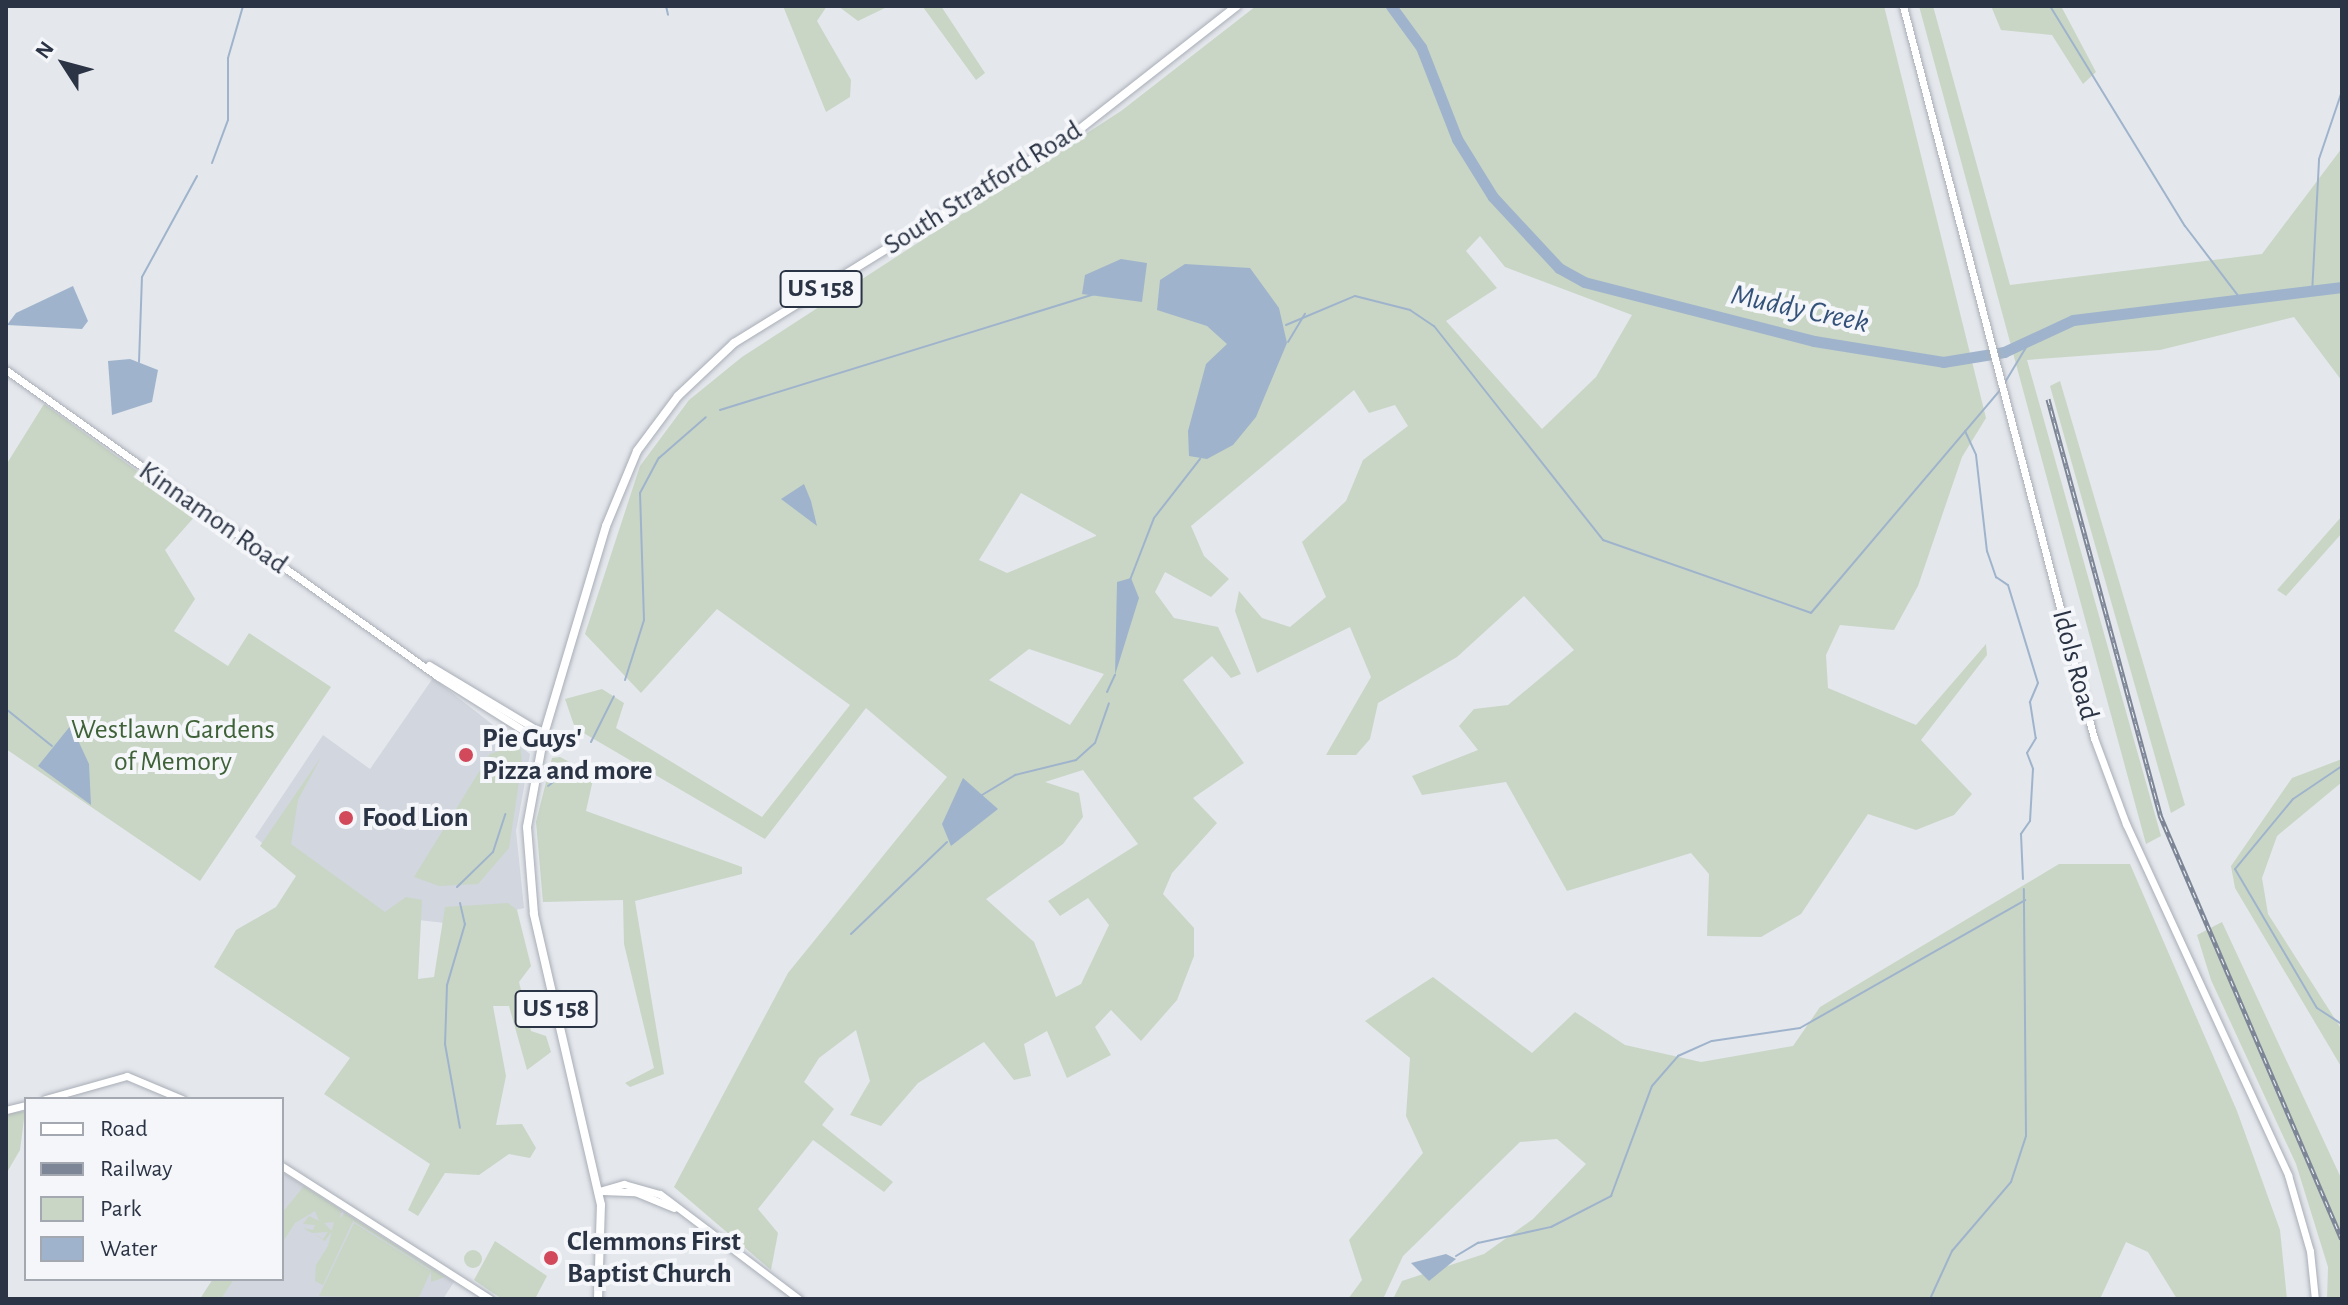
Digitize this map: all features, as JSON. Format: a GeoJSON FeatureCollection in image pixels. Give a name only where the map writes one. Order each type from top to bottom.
{"type":"FeatureCollection","features":[{"type":"Feature","properties":{"kind":"main road","name":"South Stratford Road"},"geometry":{"type":"LineString","coordinates":[[543,738],[621,485],[678,396],[734,343],[1080,129],[1237,6]]}},
{"type":"Feature","properties":{"kind":"main road","name":"Idols Road"},"geometry":{"type":"LineString","coordinates":[[1903,6],[2103,764],[2288,1175],[2310,1251],[2315,1299]]}},
{"type":"Feature","properties":{"kind":"main road","name":"Kinnamon Road"},"geometry":{"type":"LineString","coordinates":[[6,370],[423,663],[543,738]]}},
{"type":"Feature","properties":{"kind":"main road","name":"US 158"},"geometry":{"type":"LineString","coordinates":[[543,738],[527,827],[529,882],[599,1191],[605,1244],[598,1299]]}},
{"type":"Feature","properties":{"kind":"main road"},"geometry":{"type":"LineString","coordinates":[[52,1097],[127,1076],[177,1097]]}},
{"type":"Feature","properties":{"kind":"main road"},"geometry":{"type":"LineString","coordinates":[[284,1167],[490,1299]]}},
{"type":"Feature","properties":{"kind":"main road"},"geometry":{"type":"LineString","coordinates":[[599,1191],[638,1186],[679,1211],[799,1299]]}},
{"type":"Feature","properties":{"kind":"shaded area"},"geometry":{"type":"Polygon","coordinates":[[[433,678],[530,754],[516,831],[524,908],[454,924],[392,917],[306,880],[255,837],[323,735],[370,769],[433,678]]]}},
{"type":"Feature","properties":{"kind":"shaded area"},"geometry":{"type":"Polygon","coordinates":[[[284,1173],[454,1282],[443,1299],[200,1299],[212,1281],[284,1281],[284,1173]]]}},
{"type":"Feature","properties":{"kind":"green space"},"geometry":{"type":"Polygon","coordinates":[[[783,6],[827,6],[817,21],[851,80],[850,97],[826,112],[783,6]]]}},
{"type":"Feature","properties":{"kind":"green space"},"geometry":{"type":"Polygon","coordinates":[[[838,6],[889,6],[858,21],[838,6]]]}},
{"type":"Feature","properties":{"kind":"green space"},"geometry":{"type":"Polygon","coordinates":[[[907,6],[941,6],[985,73],[976,80],[923,7],[907,6]]]}},
{"type":"Feature","properties":{"kind":"green space"},"geometry":{"type":"Polygon","coordinates":[[[1256,6],[1884,6],[1986,418],[1962,457],[1918,586],[1894,630],[1840,625],[1826,655],[1828,688],[1916,725],[1986,644],[1987,655],[1921,740],[1972,794],[1954,815],[1916,830],[1868,814],[1801,914],[1761,937],[1707,936],[1709,874],[1691,853],[1567,891],[1506,782],[1422,795],[1412,776],[1478,750],[1459,726],[1474,709],[1508,705],[1574,650],[1524,596],[1457,657],[1378,703],[1370,739],[1356,755],[1326,755],[1371,677],[1350,627],[1257,673],[1235,611],[1239,591],[1262,618],[1290,627],[1326,597],[1302,542],[1346,501],[1363,460],[1408,426],[1395,405],[1369,413],[1354,390],[1191,526],[1204,556],[1229,579],[1211,597],[1165,572],[1155,592],[1174,618],[1218,627],[1241,674],[1231,678],[1212,656],[1183,680],[1244,763],[1193,798],[1217,823],[1172,873],[1163,894],[1194,928],[1194,956],[1177,1000],[1141,1041],[1111,1010],[1095,1027],[1111,1055],[1067,1078],[1047,1031],[1024,1044],[1031,1076],[1014,1080],[984,1042],[918,1083],[881,1126],[850,1115],[870,1081],[856,1030],[819,1058],[804,1082],[834,1109],[822,1125],[893,1182],[884,1192],[813,1140],[758,1209],[778,1233],[771,1270],[674,1187],[788,973],[947,777],[866,708],[765,839],[575,728],[565,699],[602,689],[624,703],[616,728],[762,817],[850,705],[717,609],[641,693],[585,634],[640,466],[689,400],[742,357],[1121,111],[1256,6]],[[1480,236],[1466,251],[1497,288],[1446,321],[1542,429],[1596,377],[1632,315],[1505,267],[1480,236]],[[1021,493],[979,560],[1007,573],[1096,535],[1021,493]],[[1029,649],[989,680],[1070,725],[1104,674],[1029,649]],[[1083,770],[1045,782],[1079,793],[1083,817],[1063,844],[986,899],[1034,942],[1056,997],[1081,984],[1109,925],[1088,898],[1060,916],[1048,901],[1138,844],[1083,770]]]}},
{"type":"Feature","properties":{"kind":"green space"},"geometry":{"type":"Polygon","coordinates":[[[1919,6],[1933,6],[2010,285],[2262,254],[2342,148],[2342,381],[2294,317],[2160,350],[2027,360],[2161,836],[2146,844],[1919,6]]]}},
{"type":"Feature","properties":{"kind":"green space"},"geometry":{"type":"Polygon","coordinates":[[[1991,6],[2061,6],[2096,72],[2083,84],[2052,35],[2001,30],[1991,6]]]}},
{"type":"Feature","properties":{"kind":"green space"},"geometry":{"type":"Polygon","coordinates":[[[2060,381],[2185,805],[2171,813],[2050,386],[2060,381]]]}},
{"type":"Feature","properties":{"kind":"green space","name":"Westlawn Gardens of Memory"},"geometry":{"type":"Polygon","coordinates":[[[44,404],[197,514],[165,550],[195,599],[174,631],[228,666],[249,633],[331,687],[200,881],[6,749],[6,465],[44,404]]]}},
{"type":"Feature","properties":{"kind":"green space"},"geometry":{"type":"Polygon","coordinates":[[[2342,516],[2342,533],[2286,596],[2277,590],[2342,516]]]}},
{"type":"Feature","properties":{"kind":"green space"},"geometry":{"type":"Polygon","coordinates":[[[501,729],[520,745],[522,762],[509,848],[478,884],[439,886],[414,877],[490,754],[508,748],[501,729]]]}},
{"type":"Feature","properties":{"kind":"green space"},"geometry":{"type":"Polygon","coordinates":[[[321,757],[298,800],[291,844],[385,912],[406,897],[422,900],[418,979],[434,977],[445,907],[508,903],[517,910],[531,966],[519,982],[531,1031],[546,1036],[551,1052],[527,1070],[509,1006],[493,1006],[506,1076],[496,1125],[522,1124],[536,1148],[530,1158],[509,1154],[479,1175],[445,1173],[418,1216],[408,1210],[430,1164],[324,1094],[350,1058],[214,967],[236,930],[276,907],[296,876],[260,846],[321,757]]]}},
{"type":"Feature","properties":{"kind":"green space"},"geometry":{"type":"Polygon","coordinates":[[[560,757],[594,775],[586,811],[742,867],[742,874],[635,901],[664,1074],[630,1087],[625,1083],[654,1068],[624,944],[623,900],[543,902],[536,822],[552,758],[560,757]]]}},
{"type":"Feature","properties":{"kind":"green space"},"geometry":{"type":"Polygon","coordinates":[[[2342,759],[2342,782],[2277,836],[2262,878],[2268,914],[2342,1030],[2342,1068],[2235,888],[2231,866],[2292,778],[2342,759]]]}},
{"type":"Feature","properties":{"kind":"green space"},"geometry":{"type":"Polygon","coordinates":[[[2059,864],[2130,864],[2237,1111],[2280,1230],[2287,1299],[2177,1299],[2148,1252],[2126,1242],[2100,1299],[1393,1299],[1402,1281],[1484,1254],[1533,1219],[1586,1164],[1557,1139],[1520,1142],[1403,1256],[1383,1299],[1348,1299],[1362,1280],[1349,1240],[1423,1153],[1406,1116],[1410,1058],[1365,1021],[1433,977],[1532,1053],[1575,1012],[1625,1045],[1701,1062],[1793,1046],[1820,1007],[2059,864]]]}},
{"type":"Feature","properties":{"kind":"green space"},"geometry":{"type":"Polygon","coordinates":[[[2222,922],[2342,1180],[2342,1299],[2327,1299],[2328,1267],[2296,1164],[2211,980],[2197,935],[2222,922]]]}},
{"type":"Feature","properties":{"kind":"green space"},"geometry":{"type":"Polygon","coordinates":[[[24,1111],[20,1150],[6,1174],[6,1114],[24,1111]]]}},
{"type":"Feature","properties":{"kind":"green space"},"geometry":{"type":"Polygon","coordinates":[[[304,1186],[341,1210],[340,1218],[345,1213],[445,1277],[431,1282],[431,1270],[353,1221],[323,1285],[315,1281],[316,1265],[328,1246],[332,1232],[325,1241],[314,1234],[323,1239],[328,1232],[312,1233],[303,1228],[313,1230],[315,1225],[303,1224],[309,1216],[319,1221],[315,1211],[295,1223],[284,1240],[284,1211],[304,1186]],[[334,1222],[324,1223],[332,1231],[334,1222]]]}},
{"type":"Feature","properties":{"kind":"green space"},"geometry":{"type":"Polygon","coordinates":[[[354,1223],[431,1271],[418,1299],[319,1296],[354,1223]]]}},
{"type":"Feature","properties":{"kind":"green space"},"geometry":{"type":"Polygon","coordinates":[[[495,1241],[547,1276],[535,1299],[502,1299],[474,1280],[495,1241]]]}},
{"type":"Feature","properties":{"kind":"green space"},"geometry":{"type":"Polygon","coordinates":[[[473,1250],[482,1259],[473,1268],[464,1259],[473,1250]]]}},
{"type":"Feature","properties":{"kind":"green space"},"geometry":{"type":"Polygon","coordinates":[[[212,1281],[233,1281],[221,1299],[200,1299],[212,1281]]]}},
{"type":"Feature","properties":{"kind":"water"},"geometry":{"type":"Polygon","coordinates":[[[1121,259],[1147,263],[1142,302],[1082,294],[1085,275],[1121,259]]]}},
{"type":"Feature","properties":{"kind":"water"},"geometry":{"type":"Polygon","coordinates":[[[1185,264],[1250,268],[1279,308],[1287,343],[1256,417],[1233,445],[1207,459],[1189,456],[1188,431],[1206,364],[1227,344],[1207,326],[1157,310],[1160,280],[1185,264]]]}},
{"type":"Feature","properties":{"kind":"water"},"geometry":{"type":"Polygon","coordinates":[[[73,286],[88,321],[82,329],[7,325],[16,313],[73,286]]]}},
{"type":"Feature","properties":{"kind":"water"},"geometry":{"type":"Polygon","coordinates":[[[130,359],[158,370],[152,402],[112,415],[108,361],[130,359]]]}},
{"type":"Feature","properties":{"kind":"water"},"geometry":{"type":"Polygon","coordinates":[[[804,484],[811,501],[817,526],[781,499],[804,484]]]}},
{"type":"Feature","properties":{"kind":"water"},"geometry":{"type":"Polygon","coordinates":[[[1131,578],[1139,598],[1115,675],[1117,582],[1131,578]]]}},
{"type":"Feature","properties":{"kind":"water"},"geometry":{"type":"Polygon","coordinates":[[[71,725],[89,764],[91,805],[38,766],[71,725]]]}},
{"type":"Feature","properties":{"kind":"water"},"geometry":{"type":"Polygon","coordinates":[[[963,778],[998,809],[951,846],[942,824],[963,778]]]}},
{"type":"Feature","properties":{"kind":"water"},"geometry":{"type":"Polygon","coordinates":[[[1446,1254],[1456,1259],[1429,1281],[1411,1263],[1446,1254]]]}},
{"type":"Feature","properties":{"kind":"waterway"},"geometry":{"type":"LineString","coordinates":[[212,163],[228,120],[228,58],[243,6]]}},
{"type":"Feature","properties":{"kind":"waterway"},"geometry":{"type":"LineString","coordinates":[[666,6],[668,15]]}},
{"type":"Feature","properties":{"kind":"waterway","name":"Muddy Creek"},"geometry":{"type":"LineString","coordinates":[[1391,6],[1421,47],[1457,139],[1493,197],[1559,268],[1584,282],[1814,341],[1943,362],[2004,352],[2073,320],[2342,287]]}},
{"type":"Feature","properties":{"kind":"waterway"},"geometry":{"type":"LineString","coordinates":[[2050,6],[2185,226],[2243,302]]}},
{"type":"Feature","properties":{"kind":"waterway"},"geometry":{"type":"LineString","coordinates":[[2312,294],[2319,159],[2342,91]]}},
{"type":"Feature","properties":{"kind":"waterway"},"geometry":{"type":"LineString","coordinates":[[139,362],[142,277],[197,176]]}},
{"type":"Feature","properties":{"kind":"waterway"},"geometry":{"type":"LineString","coordinates":[[720,410],[1095,294]]}},
{"type":"Feature","properties":{"kind":"waterway"},"geometry":{"type":"LineString","coordinates":[[1286,325],[1355,296],[1410,310],[1434,326],[1603,540],[1811,613],[2001,389]]}},
{"type":"Feature","properties":{"kind":"waterway"},"geometry":{"type":"LineString","coordinates":[[1288,342],[1305,314]]}},
{"type":"Feature","properties":{"kind":"waterway"},"geometry":{"type":"LineString","coordinates":[[2004,384],[2028,344]]}},
{"type":"Feature","properties":{"kind":"waterway"},"geometry":{"type":"LineString","coordinates":[[625,680],[644,620],[640,493],[659,458],[706,417]]}},
{"type":"Feature","properties":{"kind":"waterway"},"geometry":{"type":"LineString","coordinates":[[1965,431],[1976,455],[1987,551],[1996,577],[2008,585],[2038,683],[2030,702],[2036,738],[2027,753],[2033,769],[2030,821],[2021,834],[2023,879]]}},
{"type":"Feature","properties":{"kind":"waterway"},"geometry":{"type":"LineString","coordinates":[[1130,580],[1154,518],[1200,459]]}},
{"type":"Feature","properties":{"kind":"waterway"},"geometry":{"type":"LineString","coordinates":[[1107,692],[1115,675]]}},
{"type":"Feature","properties":{"kind":"waterway"},"geometry":{"type":"LineString","coordinates":[[591,742],[614,696]]}},
{"type":"Feature","properties":{"kind":"waterway"},"geometry":{"type":"LineString","coordinates":[[982,795],[1015,775],[1076,760],[1095,743],[1109,703]]}},
{"type":"Feature","properties":{"kind":"waterway"},"geometry":{"type":"LineString","coordinates":[[6,709],[52,746]]}},
{"type":"Feature","properties":{"kind":"waterway"},"geometry":{"type":"LineString","coordinates":[[548,786],[575,766]]}},
{"type":"Feature","properties":{"kind":"waterway"},"geometry":{"type":"LineString","coordinates":[[2342,766],[2293,799],[2235,869],[2317,1008],[2342,1024]]}},
{"type":"Feature","properties":{"kind":"waterway"},"geometry":{"type":"LineString","coordinates":[[457,887],[493,852],[505,814]]}},
{"type":"Feature","properties":{"kind":"waterway"},"geometry":{"type":"LineString","coordinates":[[851,934],[947,842]]}},
{"type":"Feature","properties":{"kind":"waterway"},"geometry":{"type":"LineString","coordinates":[[1930,1299],[1952,1251],[2011,1182],[2026,1136],[2024,889]]}},
{"type":"Feature","properties":{"kind":"waterway"},"geometry":{"type":"LineString","coordinates":[[1456,1256],[1478,1243],[1551,1227],[1611,1196],[1652,1086],[1678,1056],[1712,1041],[1800,1028],[2025,900]]}},
{"type":"Feature","properties":{"kind":"waterway"},"geometry":{"type":"LineString","coordinates":[[460,903],[465,924],[447,985],[445,1044],[460,1128]]}},
{"type":"Feature","properties":{"kind":"railway"},"geometry":{"type":"LineString","coordinates":[[2048,399],[2160,815],[2342,1239]]}},
{"type":"Feature","properties":{"kind":"place","name":"Pie Guys' Pizza and more"},"geometry":{"type":"Point","coordinates":[466,755]}},
{"type":"Feature","properties":{"kind":"place","name":"Food Lion"},"geometry":{"type":"Point","coordinates":[346,818]}},
{"type":"Feature","properties":{"kind":"place","name":"Clemmons First Baptist Church"},"geometry":{"type":"Point","coordinates":[551,1258]}}]}
